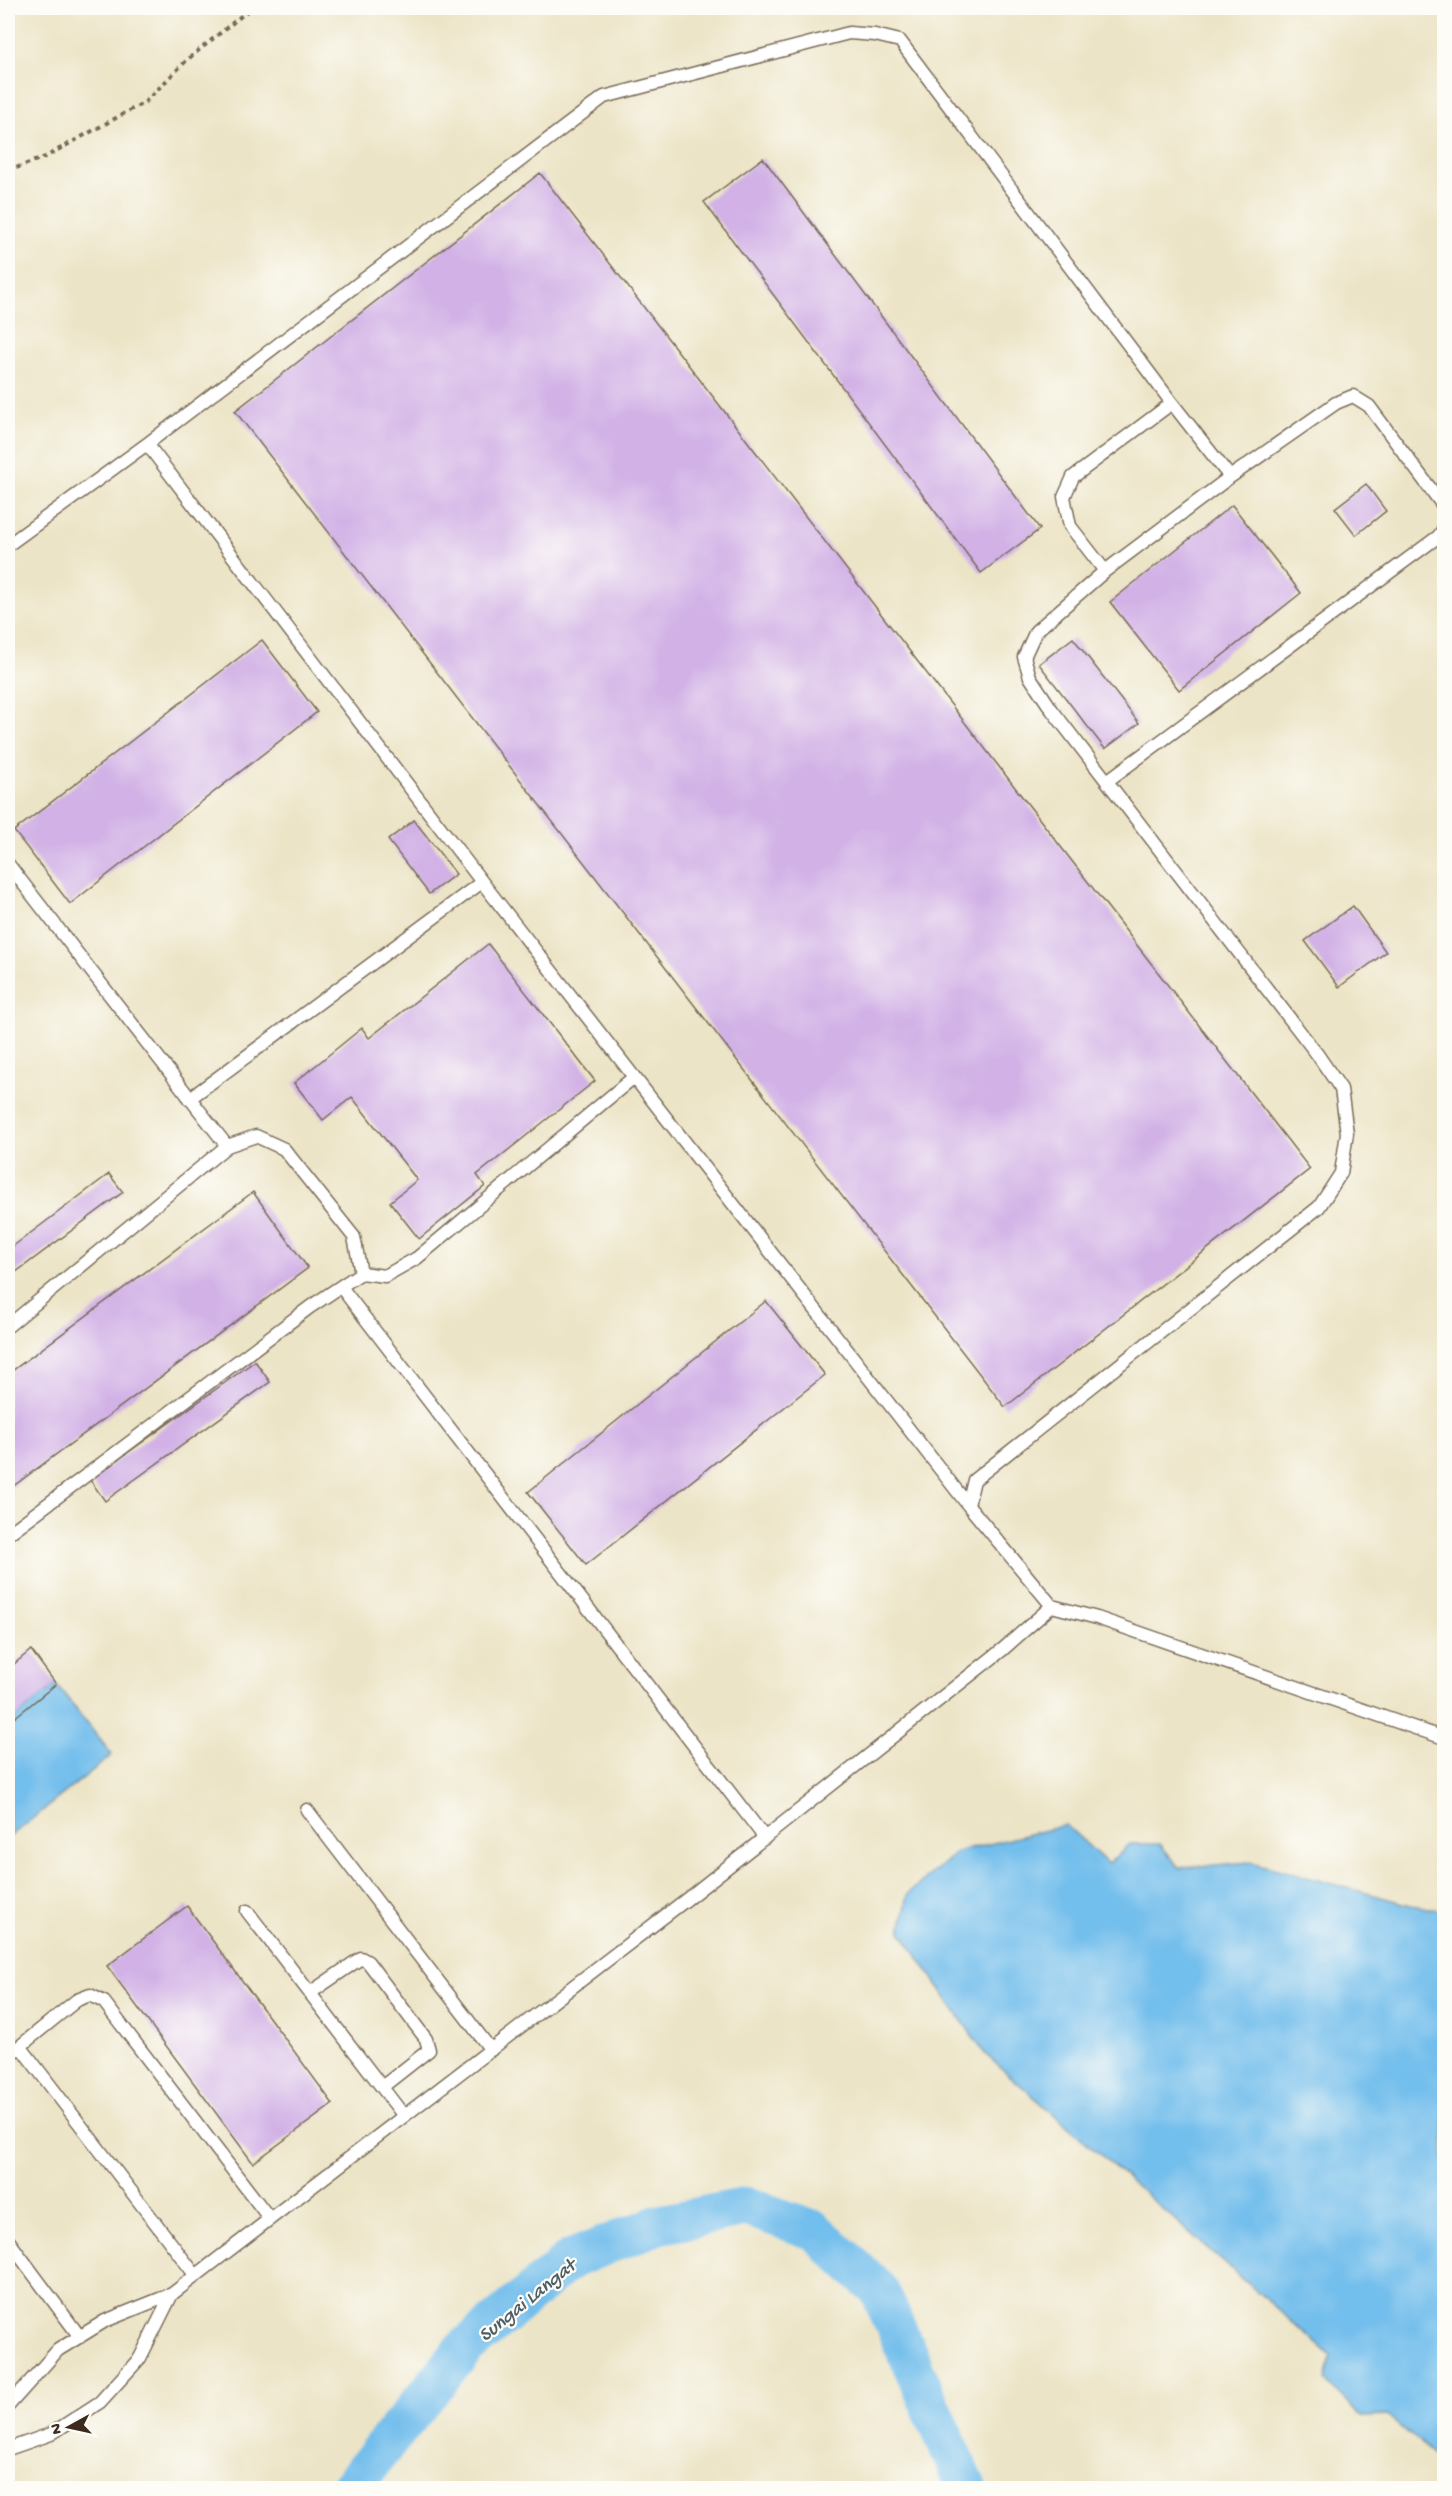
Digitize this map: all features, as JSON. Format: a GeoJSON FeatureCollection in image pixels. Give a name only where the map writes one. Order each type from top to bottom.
{"type":"FeatureCollection","features":[{"type":"Feature","properties":{"kind":"lane"},"geometry":{"type":"LineString","coordinates":[[8,544],[147,444],[604,98],[849,33],[875,35],[900,41],[1230,477]]}},
{"type":"Feature","properties":{"kind":"lane"},"geometry":{"type":"LineString","coordinates":[[968,1505],[974,1480],[1319,1207],[1341,1173],[1347,1133],[1341,1089],[1317,1054],[1052,710],[1030,677],[1024,657],[1036,632],[1105,571],[1230,477],[1336,404],[1353,396],[1369,406],[1444,507]]}},
{"type":"Feature","properties":{"kind":"lane"},"geometry":{"type":"LineString","coordinates":[[1105,571],[1070,526],[1064,497],[1073,477],[1172,403]]}},
{"type":"Feature","properties":{"kind":"lane"},"geometry":{"type":"LineString","coordinates":[[147,444],[482,882],[968,1505],[1052,1606],[1108,1622],[1444,1738]]}},
{"type":"Feature","properties":{"kind":"lane"},"geometry":{"type":"LineString","coordinates":[[1107,782],[1439,536],[1444,528]]}},
{"type":"Feature","properties":{"kind":"lane"},"geometry":{"type":"LineString","coordinates":[[8,864],[227,1146]]}},
{"type":"Feature","properties":{"kind":"lane"},"geometry":{"type":"LineString","coordinates":[[189,1099],[482,882]]}},
{"type":"Feature","properties":{"kind":"lane"},"geometry":{"type":"LineString","coordinates":[[8,1534],[310,1307],[362,1273],[385,1276],[417,1258],[634,1077]]}},
{"type":"Feature","properties":{"kind":"lane"},"geometry":{"type":"LineString","coordinates":[[8,1326],[227,1146],[256,1136],[284,1149],[354,1237],[362,1273]]}},
{"type":"Feature","properties":{"kind":"lane"},"geometry":{"type":"LineString","coordinates":[[341,1287],[765,1838]]}},
{"type":"Feature","properties":{"kind":"lane"},"geometry":{"type":"LineString","coordinates":[[8,2406],[58,2350],[105,2321],[172,2294],[765,1838],[1002,1650],[1052,1606]]}},
{"type":"Feature","properties":{"kind":"lane"},"geometry":{"type":"LineString","coordinates":[[307,1810],[491,2050]]}},
{"type":"Feature","properties":{"kind":"lane"},"geometry":{"type":"LineString","coordinates":[[248,1911],[404,2116]]}},
{"type":"Feature","properties":{"kind":"lane"},"geometry":{"type":"LineString","coordinates":[[310,1993],[352,1962],[361,1958],[368,1962],[426,2038],[429,2050],[382,2087]]}},
{"type":"Feature","properties":{"kind":"lane"},"geometry":{"type":"LineString","coordinates":[[8,2056],[77,2000],[90,1995],[104,2002],[270,2219]]}},
{"type":"Feature","properties":{"kind":"lane"},"geometry":{"type":"LineString","coordinates":[[20,2046],[196,2276]]}},
{"type":"Feature","properties":{"kind":"lane"},"geometry":{"type":"LineString","coordinates":[[8,2240],[80,2337]]}},
{"type":"Feature","properties":{"kind":"lane"},"geometry":{"type":"LineString","coordinates":[[8,2449],[51,2434],[100,2402],[140,2358],[172,2294]]}},
{"type":"Feature","properties":{"kind":"path"},"geometry":{"type":"LineString","coordinates":[[8,171],[45,158],[146,102],[188,59],[251,8]]}},
{"type":"Feature","properties":{"kind":"water"},"geometry":{"type":"Polygon","coordinates":[[[56,1684],[112,1755],[8,1838],[8,1723],[56,1684]]]}},
{"type":"Feature","properties":{"kind":"water"},"geometry":{"type":"Polygon","coordinates":[[[1066,1825],[1108,1864],[1129,1844],[1160,1844],[1180,1868],[1251,1862],[1411,1905],[1444,1911],[1444,2463],[1388,2416],[1362,2417],[1326,2381],[1331,2356],[985,2054],[901,1932],[908,1894],[957,1852],[1066,1825]]]}},
{"type":"Feature","properties":{"kind":"building"},"geometry":{"type":"Polygon","coordinates":[[[763,158],[1040,529],[981,573],[704,202],[763,158]]]}},
{"type":"Feature","properties":{"kind":"building"},"geometry":{"type":"Polygon","coordinates":[[[540,173],[1310,1169],[1005,1407],[235,411],[540,173]]]}},
{"type":"Feature","properties":{"kind":"building"},"geometry":{"type":"Polygon","coordinates":[[[1366,484],[1386,511],[1356,535],[1335,508],[1366,484]]]}},
{"type":"Feature","properties":{"kind":"building"},"geometry":{"type":"Polygon","coordinates":[[[1232,505],[1301,593],[1179,690],[1110,602],[1232,505]]]}},
{"type":"Feature","properties":{"kind":"building"},"geometry":{"type":"Polygon","coordinates":[[[1073,638],[1139,723],[1105,749],[1039,664],[1073,638]]]}},
{"type":"Feature","properties":{"kind":"building"},"geometry":{"type":"Polygon","coordinates":[[[262,640],[317,712],[70,904],[14,831],[262,640]]]}},
{"type":"Feature","properties":{"kind":"building"},"geometry":{"type":"Polygon","coordinates":[[[414,820],[456,874],[429,894],[388,840],[414,820]]]}},
{"type":"Feature","properties":{"kind":"building"},"geometry":{"type":"Polygon","coordinates":[[[1353,906],[1386,952],[1339,987],[1305,941],[1353,906]]]}},
{"type":"Feature","properties":{"kind":"building"},"geometry":{"type":"Polygon","coordinates":[[[488,944],[595,1081],[477,1175],[485,1186],[419,1239],[390,1202],[417,1180],[352,1097],[323,1120],[294,1083],[362,1028],[369,1038],[488,944]]]}},
{"type":"Feature","properties":{"kind":"building"},"geometry":{"type":"Polygon","coordinates":[[[109,1174],[123,1192],[8,1278],[8,1250],[109,1174]]]}},
{"type":"Feature","properties":{"kind":"building"},"geometry":{"type":"Polygon","coordinates":[[[253,1192],[308,1268],[8,1490],[8,1374],[253,1192]]]}},
{"type":"Feature","properties":{"kind":"building"},"geometry":{"type":"Polygon","coordinates":[[[766,1301],[825,1375],[586,1565],[528,1492],[766,1301]]]}},
{"type":"Feature","properties":{"kind":"building"},"geometry":{"type":"Polygon","coordinates":[[[255,1361],[270,1382],[105,1501],[90,1480],[255,1361]]]}},
{"type":"Feature","properties":{"kind":"building"},"geometry":{"type":"Polygon","coordinates":[[[31,1650],[56,1684],[8,1723],[8,1669],[31,1650]]]}},
{"type":"Feature","properties":{"kind":"building"},"geometry":{"type":"Polygon","coordinates":[[[187,1906],[333,2104],[253,2163],[107,1966],[187,1906]]]}},
{"type":"Feature","properties":{"kind":"waterway","name":"Sungai Langat"},"geometry":{"type":"LineString","coordinates":[[350,2488],[465,2348],[571,2259],[657,2225],[748,2207],[814,2230],[879,2290],[967,2488]]}}]}
